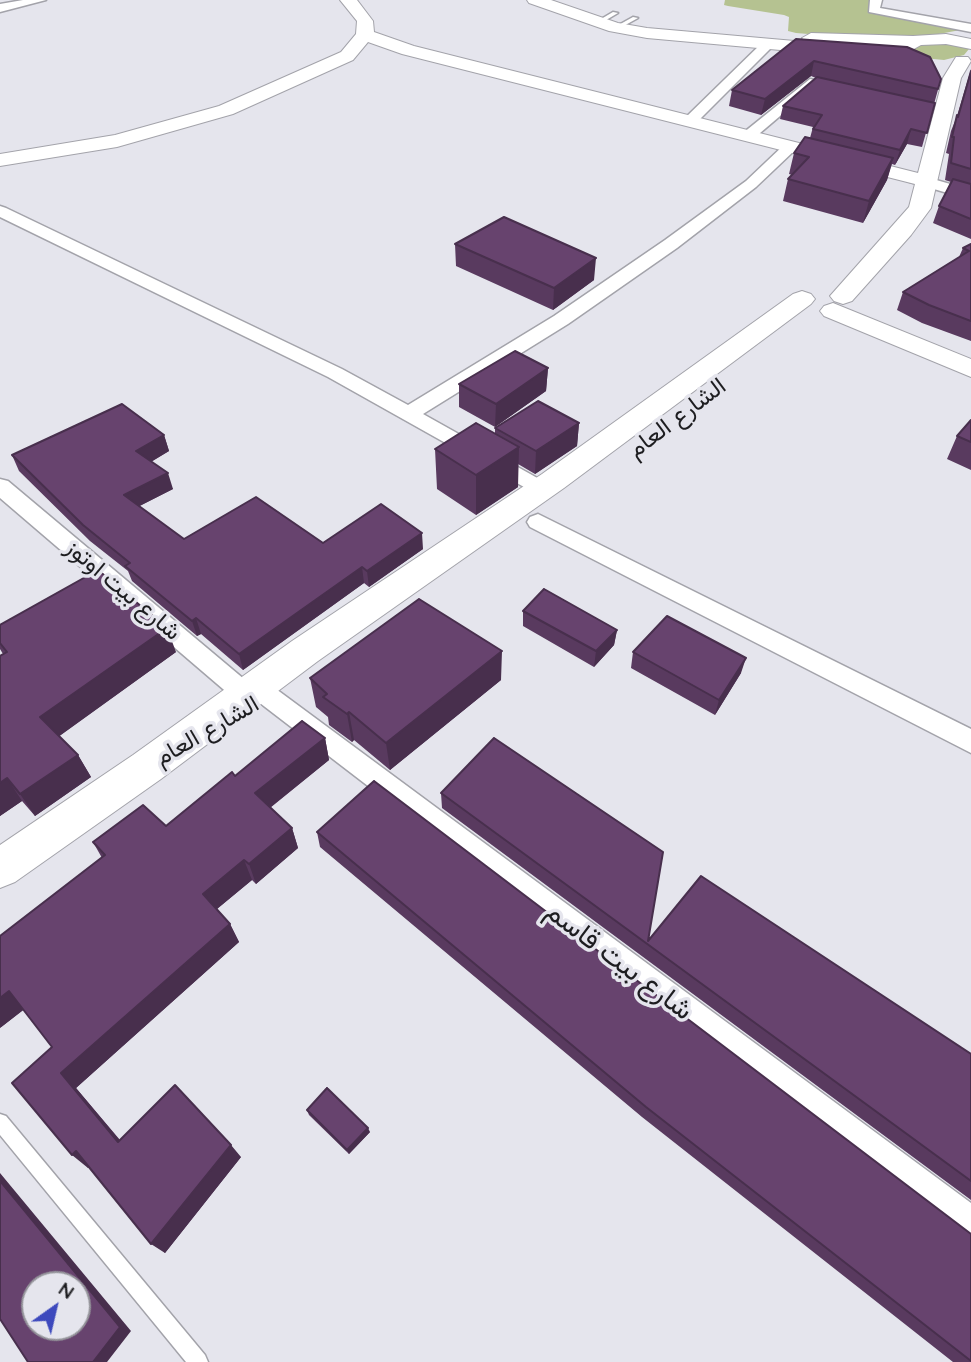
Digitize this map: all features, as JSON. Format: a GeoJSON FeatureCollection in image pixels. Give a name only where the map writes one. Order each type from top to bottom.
{"type":"FeatureCollection","features":[{"type":"Feature","properties":{"kind":"main road"},"geometry":{"type":"LineString","coordinates":[[347,56],[365,35],[365,22],[348,0]]}},
{"type":"Feature","properties":{"kind":"main road"},"geometry":{"type":"LineString","coordinates":[[535,0],[599,22],[635,18],[753,34],[909,48],[933,65],[939,76],[919,180],[920,208],[903,230],[830,298]]}},
{"type":"Feature","properties":{"kind":"main road"},"geometry":{"type":"LineString","coordinates":[[577,0],[648,33],[768,44],[909,48],[971,30]]}},
{"type":"Feature","properties":{"kind":"main road"},"geometry":{"type":"LineString","coordinates":[[365,35],[408,50],[919,180]]}},
{"type":"Feature","properties":{"kind":"main road"},"geometry":{"type":"LineString","coordinates":[[946,39],[968,54]]}},
{"type":"Feature","properties":{"kind":"main road"},"geometry":{"type":"LineString","coordinates":[[0,160],[117,141],[226,110],[347,56],[408,50]]}},
{"type":"Feature","properties":{"kind":"main road"},"geometry":{"type":"LineString","coordinates":[[933,65],[968,54]]}},
{"type":"Feature","properties":{"kind":"main road"},"geometry":{"type":"LineString","coordinates":[[919,180],[952,78],[968,54]]}},
{"type":"Feature","properties":{"kind":"main road"},"geometry":{"type":"LineString","coordinates":[[830,298],[971,354]]}},
{"type":"Feature","properties":{"kind":"main road"},"geometry":{"type":"LineString","coordinates":[[830,298],[971,369]]}},
{"type":"Feature","properties":{"kind":"main road","name":"الشارع العام"},"geometry":{"type":"LineString","coordinates":[[0,869],[257,695],[540,489],[830,298]]}},
{"type":"Feature","properties":{"kind":"main road","name":"الشارع العام"},"geometry":{"type":"LineString","coordinates":[[257,695],[335,656],[538,522],[830,298]]}},
{"type":"Feature","properties":{"kind":"street"},"geometry":{"type":"LineString","coordinates":[[0,8],[40,0]]}},
{"type":"Feature","properties":{"kind":"street"},"geometry":{"type":"LineString","coordinates":[[876,0],[873,10],[971,30]]}},
{"type":"Feature","properties":{"kind":"street"},"geometry":{"type":"LineString","coordinates":[[690,121],[768,44]]}},
{"type":"Feature","properties":{"kind":"street"},"geometry":{"type":"LineString","coordinates":[[748,136],[810,83],[863,95]]}},
{"type":"Feature","properties":{"kind":"street"},"geometry":{"type":"LineString","coordinates":[[408,414],[561,320],[671,244],[751,184],[790,147]]}},
{"type":"Feature","properties":{"kind":"street"},"geometry":{"type":"LineString","coordinates":[[919,180],[971,195]]}},
{"type":"Feature","properties":{"kind":"street"},"geometry":{"type":"LineString","coordinates":[[0,211],[335,373],[540,489]]}},
{"type":"Feature","properties":{"kind":"street","name":"شارع بيت اوتوز"},"geometry":{"type":"LineString","coordinates":[[0,486],[257,695]]}},
{"type":"Feature","properties":{"kind":"street"},"geometry":{"type":"LineString","coordinates":[[538,522],[971,742]]}},
{"type":"Feature","properties":{"kind":"street","name":"شارع بيت قاسم"},"geometry":{"type":"LineString","coordinates":[[257,695],[971,1226]]}},
{"type":"Feature","properties":{"kind":"lane"},"geometry":{"type":"LineString","coordinates":[[0,1122],[198,1362]]}},
{"type":"Feature","properties":{"kind":"green space"},"geometry":{"type":"Polygon","coordinates":[[[725,0],[871,0],[869,11],[966,29],[902,37],[845,37],[796,33],[788,31],[789,17],[724,5],[725,0]]]}},
{"type":"Feature","properties":{"kind":"green space"},"geometry":{"type":"Polygon","coordinates":[[[931,41],[969,49],[964,55],[944,60],[923,58],[916,54],[914,49],[917,45],[931,41]]]}},
{"type":"Feature","properties":{"kind":"building"},"geometry":{"type":"Polygon","coordinates":[[[796,39],[907,47],[930,57],[941,79],[938,89],[814,61],[765,99],[732,90],[796,39]]]}},
{"type":"Feature","properties":{"kind":"building"},"geometry":{"type":"Polygon","coordinates":[[[971,71],[971,169],[951,163],[952,137],[971,71]]]}},
{"type":"Feature","properties":{"kind":"building"},"geometry":{"type":"Polygon","coordinates":[[[817,77],[935,103],[927,133],[911,129],[900,150],[813,129],[822,115],[783,106],[817,77]]]}},
{"type":"Feature","properties":{"kind":"building"},"geometry":{"type":"Polygon","coordinates":[[[805,137],[893,158],[869,201],[788,179],[809,157],[794,153],[805,137]]]}},
{"type":"Feature","properties":{"kind":"building"},"geometry":{"type":"Polygon","coordinates":[[[953,179],[971,184],[971,219],[939,206],[953,179]]]}},
{"type":"Feature","properties":{"kind":"building"},"geometry":{"type":"Polygon","coordinates":[[[504,217],[596,258],[554,288],[455,244],[504,217]]]}},
{"type":"Feature","properties":{"kind":"building"},"geometry":{"type":"Polygon","coordinates":[[[971,244],[971,321],[903,292],[969,251],[963,248],[971,244]]]}},
{"type":"Feature","properties":{"kind":"building"},"geometry":{"type":"Polygon","coordinates":[[[515,351],[548,368],[496,404],[459,384],[515,351]]]}},
{"type":"Feature","properties":{"kind":"building"},"geometry":{"type":"Polygon","coordinates":[[[538,401],[579,423],[536,451],[495,428],[538,401]]]}},
{"type":"Feature","properties":{"kind":"building"},"geometry":{"type":"Polygon","coordinates":[[[122,404],[164,435],[136,451],[168,473],[124,495],[184,539],[256,497],[323,543],[381,504],[422,533],[367,571],[362,567],[239,654],[196,618],[192,621],[125,566],[130,563],[83,525],[12,455],[122,404]]]}},
{"type":"Feature","properties":{"kind":"building"},"geometry":{"type":"Polygon","coordinates":[[[971,420],[971,442],[957,436],[971,420]]]}},
{"type":"Feature","properties":{"kind":"building"},"geometry":{"type":"Polygon","coordinates":[[[476,423],[519,447],[476,475],[435,449],[476,423]]]}},
{"type":"Feature","properties":{"kind":"building"},"geometry":{"type":"Polygon","coordinates":[[[98,570],[167,628],[40,717],[78,755],[20,794],[7,778],[0,783],[0,656],[7,652],[0,643],[0,625],[98,570]]]}},
{"type":"Feature","properties":{"kind":"building"},"geometry":{"type":"Polygon","coordinates":[[[544,589],[617,630],[596,651],[523,611],[544,589]]]}},
{"type":"Feature","properties":{"kind":"building"},"geometry":{"type":"Polygon","coordinates":[[[419,599],[502,651],[386,743],[349,712],[347,714],[323,697],[327,694],[310,678],[419,599]]]}},
{"type":"Feature","properties":{"kind":"building"},"geometry":{"type":"Polygon","coordinates":[[[667,616],[746,658],[719,700],[633,652],[667,616]]]}},
{"type":"Feature","properties":{"kind":"building"},"geometry":{"type":"Polygon","coordinates":[[[302,721],[325,738],[255,793],[292,828],[249,864],[244,860],[203,894],[230,924],[61,1073],[118,1142],[175,1085],[231,1145],[151,1244],[76,1151],[72,1155],[12,1083],[52,1047],[9,991],[0,998],[0,936],[105,855],[93,842],[143,805],[166,826],[232,772],[235,776],[302,721]]]}},
{"type":"Feature","properties":{"kind":"building"},"geometry":{"type":"Polygon","coordinates":[[[494,738],[663,852],[648,941],[701,876],[971,1054],[971,1181],[441,793],[494,738]]]}},
{"type":"Feature","properties":{"kind":"building"},"geometry":{"type":"Polygon","coordinates":[[[374,781],[971,1234],[971,1361],[646,1107],[317,832],[374,781]]]}},
{"type":"Feature","properties":{"kind":"building"},"geometry":{"type":"Polygon","coordinates":[[[327,1088],[368,1128],[347,1150],[307,1110],[327,1088]]]}},
{"type":"Feature","properties":{"kind":"building"},"geometry":{"type":"Polygon","coordinates":[[[0,1181],[74,1271],[21,1271],[21,1341],[91,1341],[91,1292],[120,1327],[93,1362],[28,1362],[0,1319],[0,1181]]]}}]}
